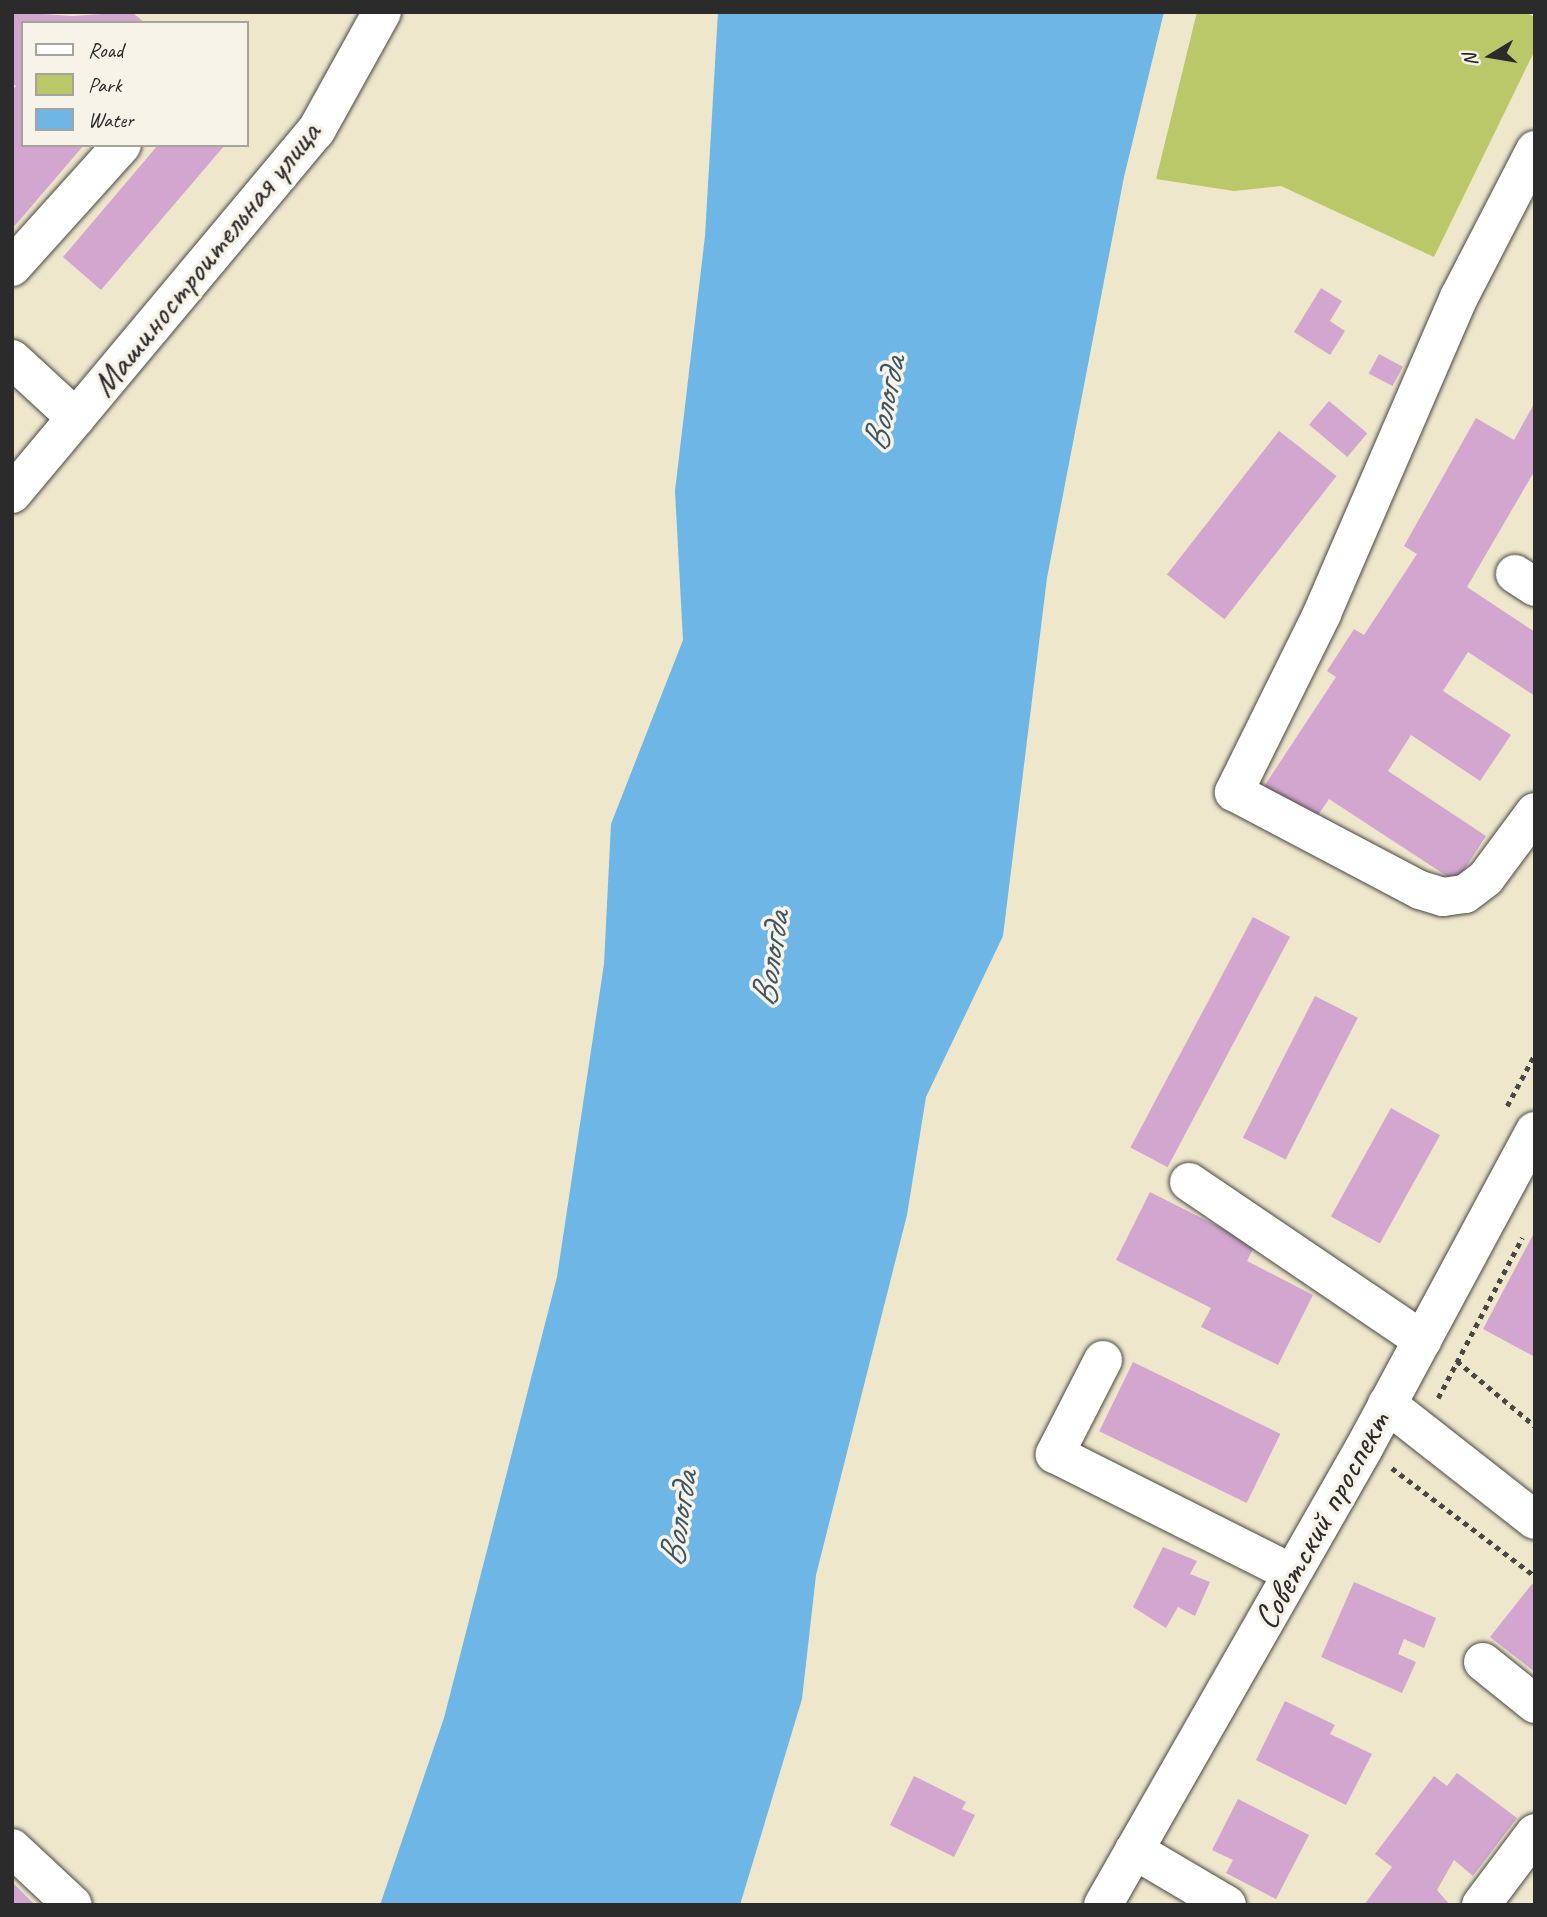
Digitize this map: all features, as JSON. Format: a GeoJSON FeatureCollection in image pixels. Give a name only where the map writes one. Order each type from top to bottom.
{"type":"FeatureCollection","features":[{"type":"Feature","properties":{"kind":"street","name":"Машиностроительная улица"},"geometry":{"type":"LineString","coordinates":[[12,494],[316,131],[382,12]]}},
{"type":"Feature","properties":{"kind":"street"},"geometry":{"type":"LineString","coordinates":[[12,267],[120,147]]}},
{"type":"Feature","properties":{"kind":"street"},"geometry":{"type":"LineString","coordinates":[[1535,150],[1459,297],[1322,614],[1234,792],[1420,890],[1443,897],[1465,894],[1486,878],[1535,812]]}},
{"type":"Feature","properties":{"kind":"street"},"geometry":{"type":"LineString","coordinates":[[12,359],[76,418]]}},
{"type":"Feature","properties":{"kind":"street","name":"Советский проспект"},"geometry":{"type":"LineString","coordinates":[[1103,1905],[1364,1448],[1535,1131]]}},
{"type":"Feature","properties":{"kind":"street"},"geometry":{"type":"LineString","coordinates":[[1189,1182],[1422,1340]]}},
{"type":"Feature","properties":{"kind":"street"},"geometry":{"type":"LineString","coordinates":[[1103,1360],[1055,1454],[1292,1573]]}},
{"type":"Feature","properties":{"kind":"street"},"geometry":{"type":"LineString","coordinates":[[1387,1404],[1535,1520]]}},
{"type":"Feature","properties":{"kind":"street"},"geometry":{"type":"LineString","coordinates":[[1483,1662],[1535,1704]]}},
{"type":"Feature","properties":{"kind":"street"},"geometry":{"type":"LineString","coordinates":[[1481,1905],[1535,1833]]}},
{"type":"Feature","properties":{"kind":"street"},"geometry":{"type":"LineString","coordinates":[[12,1848],[73,1905]]}},
{"type":"Feature","properties":{"kind":"street"},"geometry":{"type":"LineString","coordinates":[[1134,1850],[1227,1905]]}},
{"type":"Feature","properties":{"kind":"path"},"geometry":{"type":"LineString","coordinates":[[1457,1361],[1535,1426]]}},
{"type":"Feature","properties":{"kind":"path"},"geometry":{"type":"LineString","coordinates":[[1364,1448],[1535,1576]]}},
{"type":"Feature","properties":{"kind":"green space"},"geometry":{"type":"Polygon","coordinates":[[[1197,12],[1525,12],[1535,17],[1535,50],[1434,257],[1281,186],[1234,191],[1156,179],[1197,12]]]}},
{"type":"Feature","properties":{"kind":"water","name":"Вологда"},"geometry":{"type":"Polygon","coordinates":[[[718,12],[1164,12],[1124,177],[1047,578],[1003,936],[926,1097],[907,1215],[816,1575],[802,1699],[740,1905],[380,1905],[444,1718],[557,1277],[604,964],[611,824],[683,640],[675,491],[705,236],[718,12]]]}},
{"type":"Feature","properties":{"kind":"building"},"geometry":{"type":"Polygon","coordinates":[[[12,12],[73,16],[132,12],[143,21],[21,21],[21,147],[82,147],[12,229],[12,91],[16,86],[12,83],[12,12]]]}},
{"type":"Feature","properties":{"kind":"building"},"geometry":{"type":"Polygon","coordinates":[[[156,147],[223,147],[101,290],[63,257],[156,147]]]}},
{"type":"Feature","properties":{"kind":"building"},"geometry":{"type":"Polygon","coordinates":[[[1321,288],[1342,301],[1330,321],[1345,331],[1330,355],[1294,332],[1321,288]]]}},
{"type":"Feature","properties":{"kind":"building"},"geometry":{"type":"Polygon","coordinates":[[[1379,354],[1403,367],[1393,386],[1369,373],[1379,354]]]}},
{"type":"Feature","properties":{"kind":"building"},"geometry":{"type":"Polygon","coordinates":[[[1329,401],[1367,433],[1347,457],[1309,425],[1329,401]]]}},
{"type":"Feature","properties":{"kind":"building"},"geometry":{"type":"Polygon","coordinates":[[[1535,402],[1535,470],[1467,587],[1535,632],[1535,696],[1468,652],[1443,691],[1511,735],[1480,781],[1411,735],[1388,771],[1486,836],[1456,882],[1329,799],[1312,824],[1261,791],[1336,677],[1327,671],[1354,629],[1364,635],[1417,554],[1404,546],[1476,418],[1514,440],[1535,402]]]}},
{"type":"Feature","properties":{"kind":"building"},"geometry":{"type":"Polygon","coordinates":[[[1279,431],[1337,476],[1224,619],[1167,574],[1279,431]]]}},
{"type":"Feature","properties":{"kind":"building"},"geometry":{"type":"Polygon","coordinates":[[[1253,917],[1290,937],[1168,1167],[1130,1147],[1253,917]]]}},
{"type":"Feature","properties":{"kind":"building"},"geometry":{"type":"Polygon","coordinates":[[[1315,996],[1358,1018],[1286,1159],[1243,1138],[1315,996]]]}},
{"type":"Feature","properties":{"kind":"building"},"geometry":{"type":"Polygon","coordinates":[[[1391,1108],[1440,1135],[1380,1244],[1331,1216],[1391,1108]]]}},
{"type":"Feature","properties":{"kind":"building"},"geometry":{"type":"Polygon","coordinates":[[[1150,1192],[1255,1245],[1247,1261],[1313,1295],[1278,1365],[1201,1327],[1211,1308],[1116,1260],[1150,1192]]]}},
{"type":"Feature","properties":{"kind":"building"},"geometry":{"type":"Polygon","coordinates":[[[1535,1231],[1535,1357],[1483,1329],[1535,1231]]]}},
{"type":"Feature","properties":{"kind":"building"},"geometry":{"type":"Polygon","coordinates":[[[1133,1362],[1280,1434],[1247,1503],[1099,1431],[1133,1362]]]}},
{"type":"Feature","properties":{"kind":"building"},"geometry":{"type":"Polygon","coordinates":[[[1163,1547],[1197,1561],[1190,1574],[1210,1582],[1195,1616],[1178,1607],[1166,1628],[1133,1607],[1163,1547]]]}},
{"type":"Feature","properties":{"kind":"building"},"geometry":{"type":"Polygon","coordinates":[[[1354,1582],[1436,1618],[1424,1648],[1404,1639],[1398,1654],[1416,1662],[1402,1693],[1321,1657],[1354,1582]]]}},
{"type":"Feature","properties":{"kind":"building"},"geometry":{"type":"Polygon","coordinates":[[[1532,1584],[1535,1586],[1535,1672],[1490,1637],[1532,1584]]]}},
{"type":"Feature","properties":{"kind":"building"},"geometry":{"type":"Polygon","coordinates":[[[1285,1701],[1335,1725],[1330,1734],[1372,1754],[1346,1805],[1256,1760],[1285,1701]]]}},
{"type":"Feature","properties":{"kind":"building"},"geometry":{"type":"Polygon","coordinates":[[[1457,1773],[1517,1818],[1473,1876],[1454,1860],[1437,1890],[1450,1905],[1364,1905],[1392,1867],[1375,1854],[1434,1776],[1447,1786],[1457,1773]]]}},
{"type":"Feature","properties":{"kind":"building"},"geometry":{"type":"Polygon","coordinates":[[[914,1776],[966,1802],[962,1809],[975,1815],[954,1857],[890,1825],[914,1776]]]}},
{"type":"Feature","properties":{"kind":"building"},"geometry":{"type":"Polygon","coordinates":[[[1238,1799],[1309,1835],[1276,1899],[1226,1873],[1233,1860],[1212,1850],[1238,1799]]]}},
{"type":"Feature","properties":{"kind":"building"},"geometry":{"type":"Polygon","coordinates":[[[12,1882],[35,1905],[12,1905],[12,1882]]]}}]}
